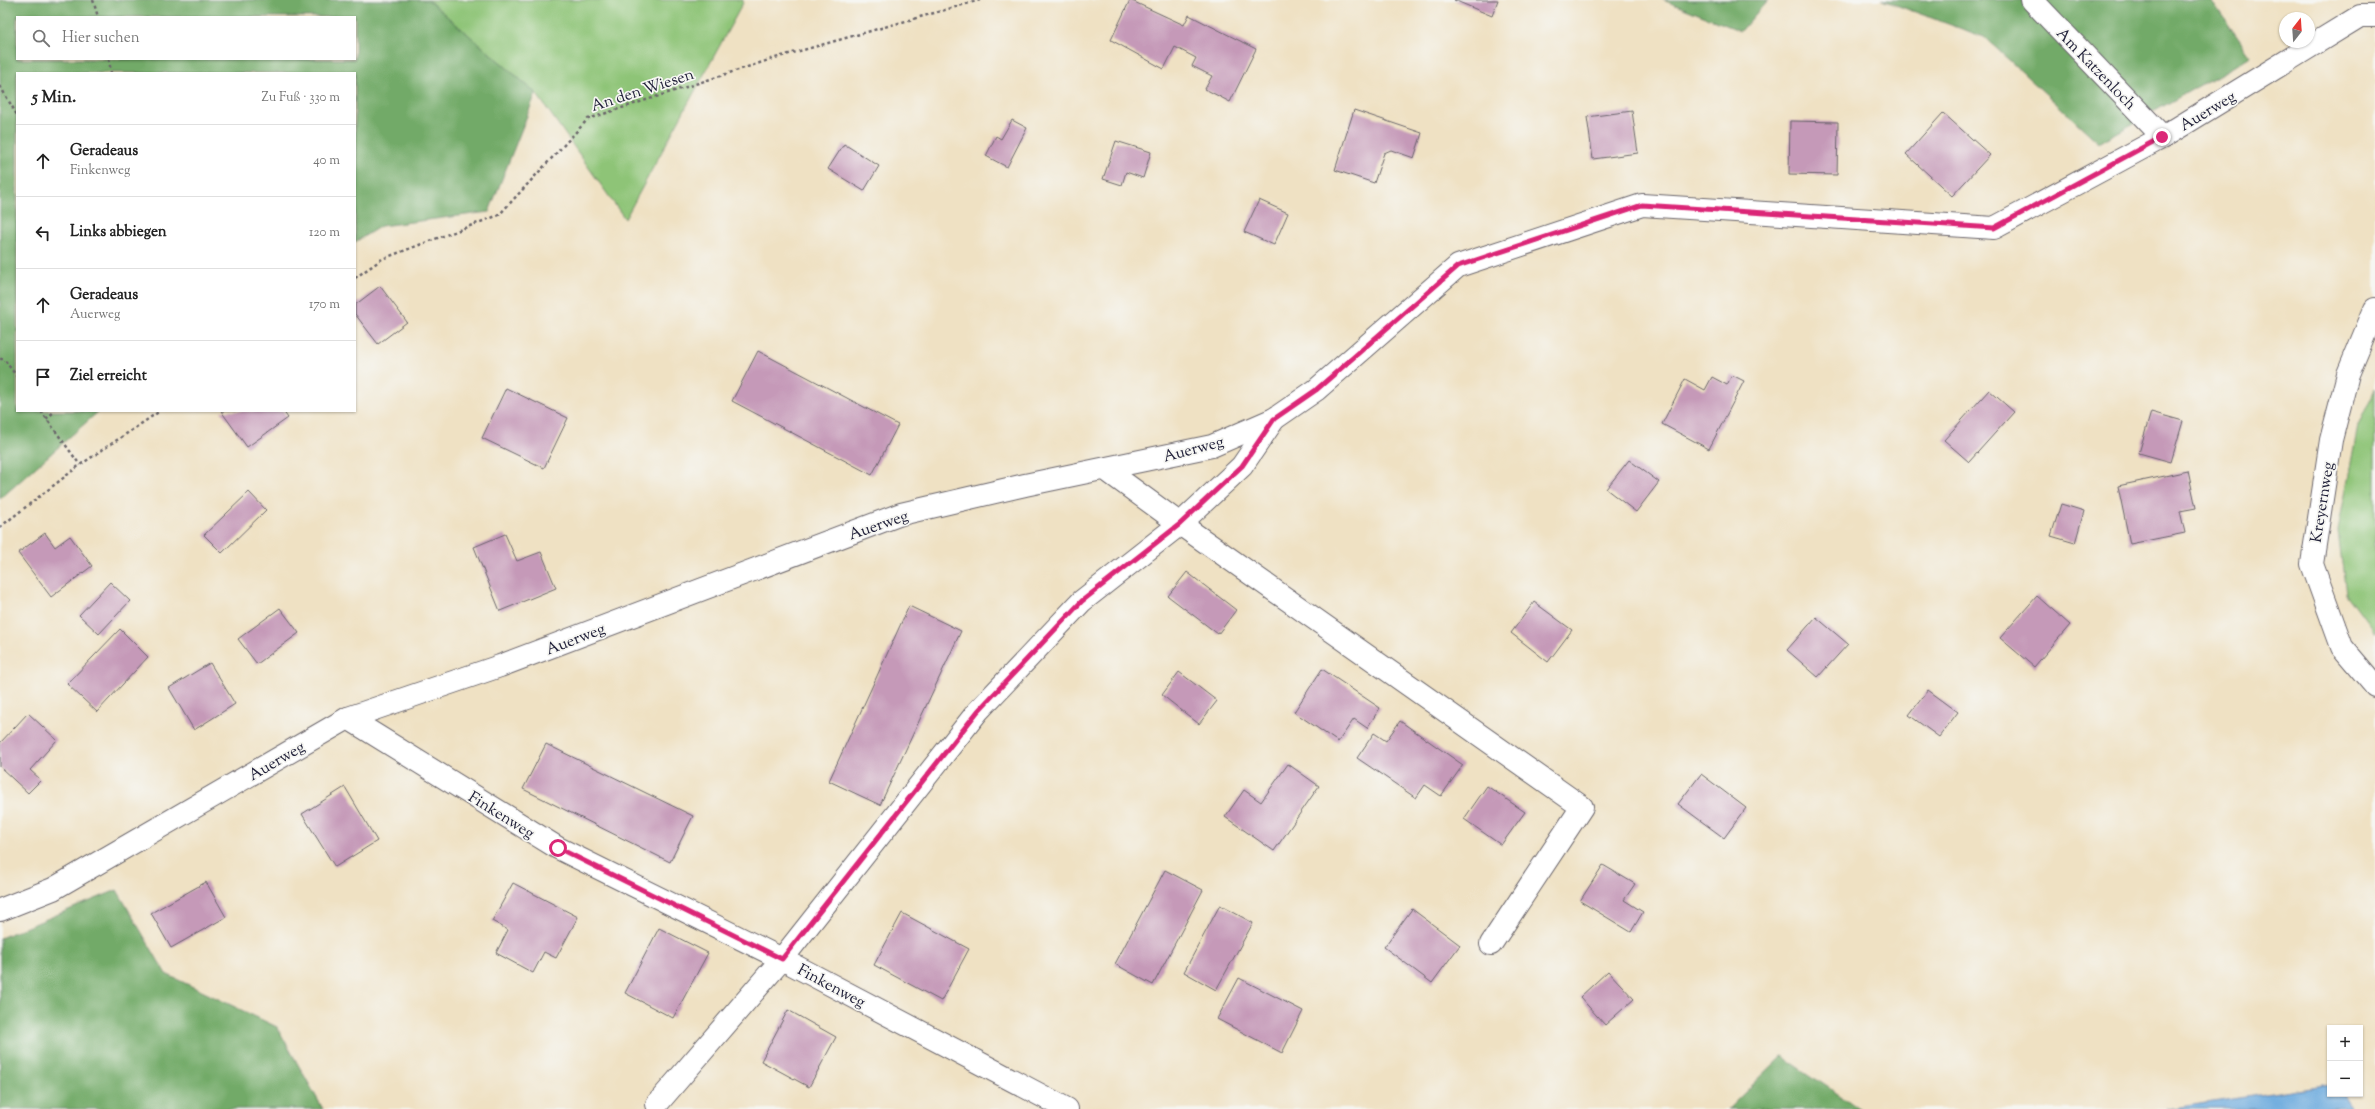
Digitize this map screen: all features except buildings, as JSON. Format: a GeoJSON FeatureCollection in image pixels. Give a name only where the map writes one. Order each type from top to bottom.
{"type":"FeatureCollection","features":[{"type":"Feature","properties":{"kind":"street","name":"Am Katzenloch"},"geometry":{"type":"LineString","coordinates":[[2032,0],[2162,137]]}},
{"type":"Feature","properties":{"kind":"street","name":"Auerweg"},"geometry":{"type":"LineString","coordinates":[[0,910],[53,889],[348,718],[500,666],[901,514],[1212,446],[1274,419],[1316,390],[1458,266],[1642,205],[1994,228],[2162,137],[2360,16],[2375,16]]}},
{"type":"Feature","properties":{"kind":"street","name":"Kreyernweg"},"geometry":{"type":"LineString","coordinates":[[2375,309],[2348,374],[2331,440],[2312,564],[2342,647],[2375,686]]}},
{"type":"Feature","properties":{"kind":"street"},"geometry":{"type":"LineString","coordinates":[[657,1104],[782,959],[978,711],[1082,601],[1180,524],[1242,466],[1274,419]]}},
{"type":"Feature","properties":{"kind":"street"},"geometry":{"type":"LineString","coordinates":[[1105,469],[1180,524],[1582,807],[1491,944]]}},
{"type":"Feature","properties":{"kind":"street","name":"Finkenweg"},"geometry":{"type":"LineString","coordinates":[[348,718],[558,848],[782,959],[1066,1109]]}},
{"type":"Feature","properties":{"kind":"path"},"geometry":{"type":"LineString","coordinates":[[93,0],[98,16]]}},
{"type":"Feature","properties":{"kind":"path","name":"An den Wiesen"},"geometry":{"type":"LineString","coordinates":[[356,277],[382,259],[499,215],[588,119],[775,58],[980,0]]}},
{"type":"Feature","properties":{"kind":"path"},"geometry":{"type":"LineString","coordinates":[[109,60],[111,72]]}},
{"type":"Feature","properties":{"kind":"path"},"geometry":{"type":"LineString","coordinates":[[0,86],[16,113]]}},
{"type":"Feature","properties":{"kind":"path"},"geometry":{"type":"LineString","coordinates":[[0,359],[4,359],[16,377]]}},
{"type":"Feature","properties":{"kind":"path"},"geometry":{"type":"LineString","coordinates":[[42,412],[80,465]]}},
{"type":"Feature","properties":{"kind":"path"},"geometry":{"type":"LineString","coordinates":[[46,419],[54,412]]}},
{"type":"Feature","properties":{"kind":"path"},"geometry":{"type":"LineString","coordinates":[[0,526],[80,465],[159,412]]}},
{"type":"Feature","properties":{"kind":"green space"},"geometry":{"type":"Polygon","coordinates":[[[0,0],[428,0],[536,93],[489,212],[381,226],[356,241],[356,72],[16,72],[16,412],[98,412],[0,499],[0,0]]]}},
{"type":"Feature","properties":{"kind":"green space"},"geometry":{"type":"Polygon","coordinates":[[[428,0],[743,0],[743,3],[625,219],[536,93],[428,0]]]}},
{"type":"Feature","properties":{"kind":"green space"},"geometry":{"type":"Polygon","coordinates":[[[1663,0],[1768,0],[1741,31],[1663,0]]]}},
{"type":"Feature","properties":{"kind":"green space"},"geometry":{"type":"Polygon","coordinates":[[[1882,0],[2211,0],[2251,56],[2099,143],[1984,37],[1882,0]]]}},
{"type":"Feature","properties":{"kind":"green space"},"geometry":{"type":"Polygon","coordinates":[[[2375,389],[2375,633],[2346,594],[2338,531],[2358,426],[2375,389]]]}},
{"type":"Feature","properties":{"kind":"green space"},"geometry":{"type":"Polygon","coordinates":[[[117,890],[166,974],[277,1027],[323,1109],[0,1109],[0,938],[117,890]]]}},
{"type":"Feature","properties":{"kind":"green space"},"geometry":{"type":"Polygon","coordinates":[[[1782,1056],[1860,1109],[1728,1109],[1782,1056]]]}},
{"type":"Feature","properties":{"kind":"water"},"geometry":{"type":"Polygon","coordinates":[[[2327,1084],[2327,1097],[2344,1097],[2352,1109],[2167,1109],[2327,1084]]]}},
{"type":"Feature","properties":{"kind":"route"},"geometry":{"type":"LineString","coordinates":[[558,848],[782,959],[978,711],[1082,601],[1180,524],[1242,466],[1274,419],[1316,390],[1458,266],[1642,205],[1994,228],[2162,137]]}}]}
